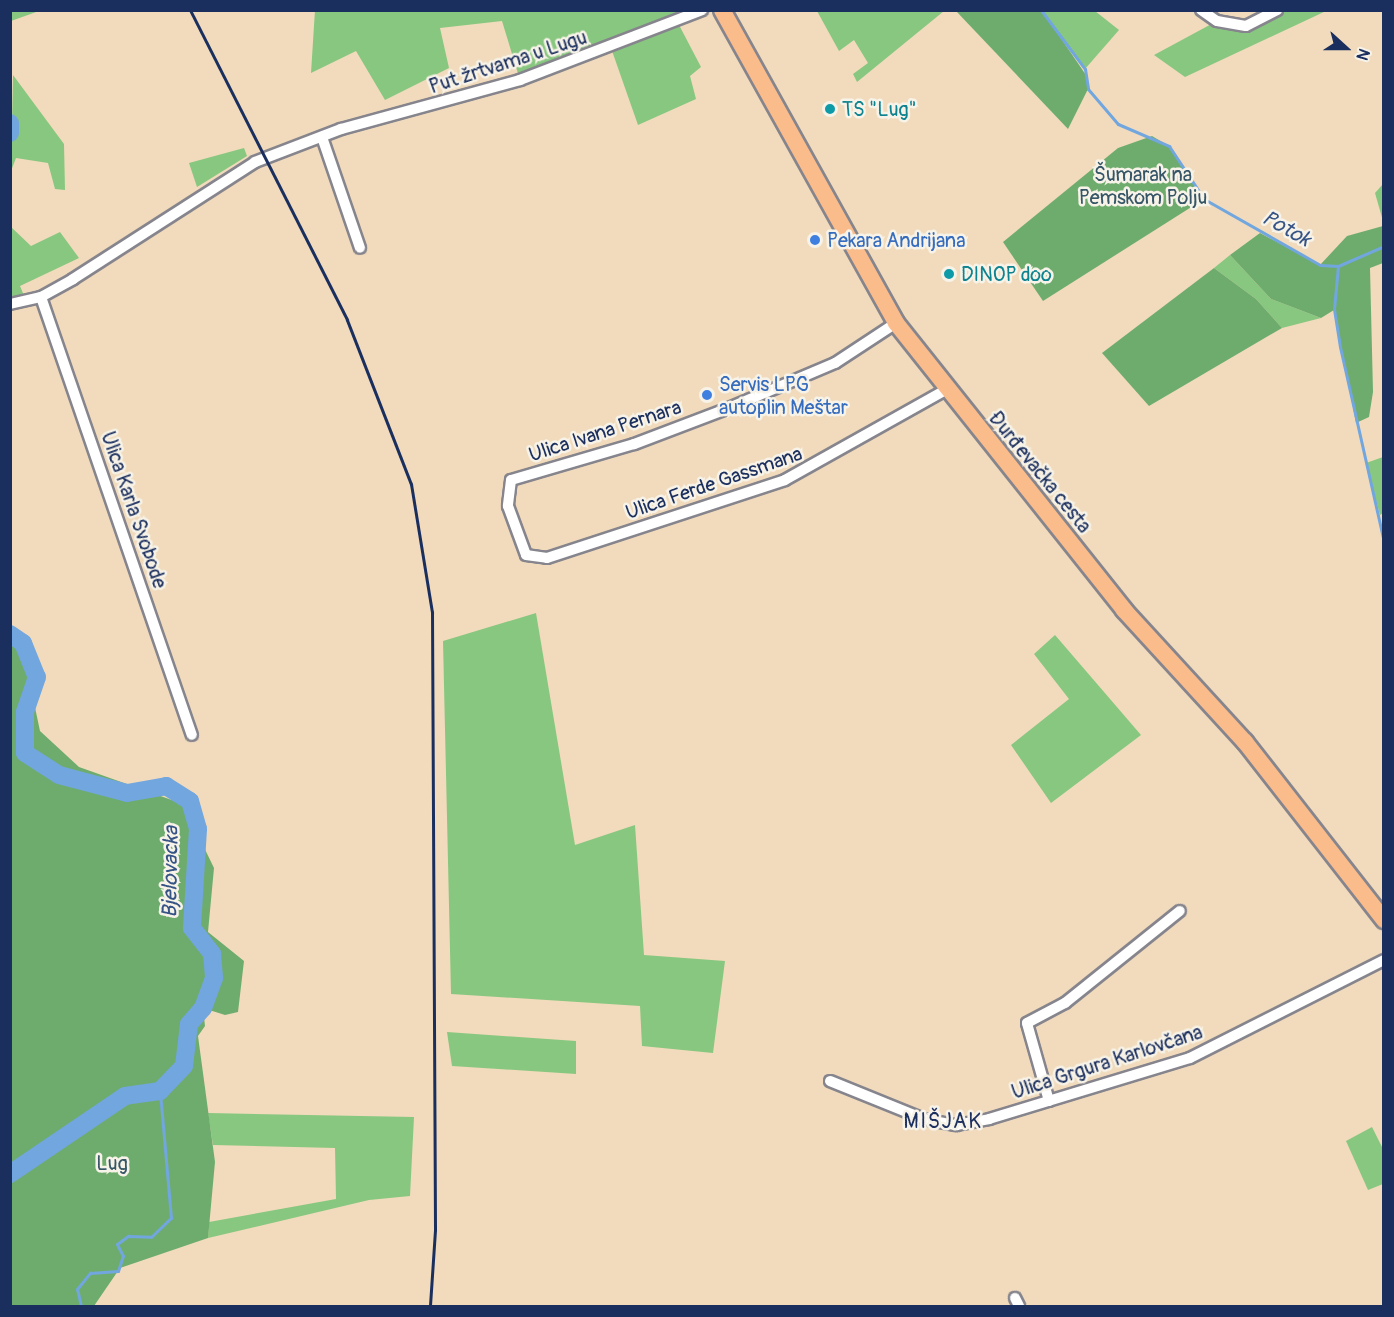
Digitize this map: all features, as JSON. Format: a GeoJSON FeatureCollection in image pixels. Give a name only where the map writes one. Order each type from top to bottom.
{"type":"FeatureCollection","features":[{"type":"Feature","properties":{"kind":"main road","name":"Đurđevačka cesta"},"geometry":{"type":"LineString","coordinates":[[722,10],[896,323],[1124,610],[1245,742],[1383,920]]}},
{"type":"Feature","properties":{"kind":"street","name":"Put žrtvama u Lugu"},"geometry":{"type":"LineString","coordinates":[[10,304],[41,297],[255,162],[321,137],[492,90],[702,10]]}},
{"type":"Feature","properties":{"kind":"street"},"geometry":{"type":"LineString","coordinates":[[1201,10],[1217,21],[1246,26],[1277,10]]}},
{"type":"Feature","properties":{"kind":"street"},"geometry":{"type":"LineString","coordinates":[[321,137],[360,248]]}},
{"type":"Feature","properties":{"kind":"street","name":"Ulica Karla Svobode"},"geometry":{"type":"LineString","coordinates":[[41,297],[192,735]]}},
{"type":"Feature","properties":{"kind":"street","name":"Ulica Ivana Pernara"},"geometry":{"type":"LineString","coordinates":[[547,558],[526,555],[508,506],[511,480],[634,444],[729,408],[835,363],[896,323]]}},
{"type":"Feature","properties":{"kind":"street","name":"Ulica Ferde Gassmana"},"geometry":{"type":"LineString","coordinates":[[547,558],[785,480],[947,389]]}},
{"type":"Feature","properties":{"kind":"street"},"geometry":{"type":"LineString","coordinates":[[1049,1101],[1027,1023],[1065,1003],[1180,911]]}},
{"type":"Feature","properties":{"kind":"street","name":"Ulica Grgura Karlovčana"},"geometry":{"type":"LineString","coordinates":[[830,1081],[884,1106],[956,1125],[1049,1101],[1190,1058],[1383,960]]}},
{"type":"Feature","properties":{"kind":"green space"},"geometry":{"type":"Polygon","coordinates":[[[11,10],[39,10],[39,11],[11,21],[11,10]]]}},
{"type":"Feature","properties":{"kind":"green space"},"geometry":{"type":"Polygon","coordinates":[[[315,10],[682,11],[678,23],[701,67],[690,76],[696,99],[638,125],[611,48],[520,80],[502,21],[440,28],[449,68],[385,100],[356,51],[311,73],[315,10]]]}},
{"type":"Feature","properties":{"kind":"green space"},"geometry":{"type":"Polygon","coordinates":[[[817,11],[944,11],[857,82],[853,74],[868,63],[854,40],[839,51],[817,11]]]}},
{"type":"Feature","properties":{"kind":"green space","name":"Šumarak na Pemskom Polju"},"geometry":{"type":"Polygon","coordinates":[[[956,11],[1043,12],[1086,75],[1088,89],[1068,129],[956,11]]]}},
{"type":"Feature","properties":{"kind":"green space"},"geometry":{"type":"Polygon","coordinates":[[[1039,11],[1095,11],[1119,30],[1085,69],[1039,11]]]}},
{"type":"Feature","properties":{"kind":"green space"},"geometry":{"type":"Polygon","coordinates":[[[1277,11],[1326,11],[1185,77],[1154,55],[1217,21],[1246,26],[1277,11]]]}},
{"type":"Feature","properties":{"kind":"green space"},"geometry":{"type":"Polygon","coordinates":[[[13,75],[64,144],[65,190],[55,189],[48,163],[16,158],[11,171],[13,75]]]}},
{"type":"Feature","properties":{"kind":"green space","name":"Šumarak na Pemskom Polju"},"geometry":{"type":"Polygon","coordinates":[[[1152,136],[1169,146],[1204,199],[1043,301],[1003,242],[1118,148],[1152,136]]]}},
{"type":"Feature","properties":{"kind":"green space"},"geometry":{"type":"Polygon","coordinates":[[[244,148],[247,156],[197,187],[189,163],[244,148]]]}},
{"type":"Feature","properties":{"kind":"green space"},"geometry":{"type":"Polygon","coordinates":[[[1383,184],[1383,221],[1375,193],[1383,184]]]}},
{"type":"Feature","properties":{"kind":"green space"},"geometry":{"type":"Polygon","coordinates":[[[10,226],[31,246],[60,232],[79,258],[20,286],[25,298],[11,301],[10,226]]]}},
{"type":"Feature","properties":{"kind":"green space","name":"Šumarak na Pemskom Polju"},"geometry":{"type":"Polygon","coordinates":[[[1383,226],[1383,263],[1370,268],[1373,392],[1369,417],[1356,423],[1334,310],[1321,318],[1271,299],[1230,255],[1260,233],[1320,265],[1347,236],[1383,226]]]}},
{"type":"Feature","properties":{"kind":"green space"},"geometry":{"type":"Polygon","coordinates":[[[1230,255],[1271,299],[1321,318],[1282,328],[1256,299],[1214,268],[1230,255]]]}},
{"type":"Feature","properties":{"kind":"green space"},"geometry":{"type":"Polygon","coordinates":[[[1214,268],[1256,299],[1282,328],[1149,406],[1102,353],[1214,268]]]}},
{"type":"Feature","properties":{"kind":"green space"},"geometry":{"type":"Polygon","coordinates":[[[1383,457],[1383,513],[1380,515],[1366,463],[1383,457]]]}},
{"type":"Feature","properties":{"kind":"green space"},"geometry":{"type":"Polygon","coordinates":[[[536,613],[575,845],[635,825],[644,955],[725,961],[713,1053],[642,1046],[640,1006],[451,994],[443,641],[536,613]]]}},
{"type":"Feature","properties":{"kind":"green space"},"geometry":{"type":"Polygon","coordinates":[[[1055,635],[1141,735],[1051,803],[1011,745],[1069,699],[1034,654],[1055,635]]]}},
{"type":"Feature","properties":{"kind":"green space","name":"Lug"},"geometry":{"type":"Polygon","coordinates":[[[10,641],[22,646],[40,731],[79,767],[183,804],[214,868],[208,932],[244,961],[238,1012],[225,1015],[203,1008],[205,1026],[198,1036],[215,1162],[208,1238],[120,1268],[94,1306],[11,1306],[10,641]]]}},
{"type":"Feature","properties":{"kind":"green space"},"geometry":{"type":"Polygon","coordinates":[[[447,1032],[576,1041],[576,1074],[452,1066],[447,1032]]]}},
{"type":"Feature","properties":{"kind":"green space"},"geometry":{"type":"Polygon","coordinates":[[[208,1113],[414,1117],[410,1196],[369,1200],[208,1238],[209,1222],[336,1199],[335,1148],[213,1145],[208,1113]]]}},
{"type":"Feature","properties":{"kind":"green space"},"geometry":{"type":"Polygon","coordinates":[[[1372,1127],[1383,1149],[1383,1184],[1368,1190],[1346,1141],[1372,1127]]]}},
{"type":"Feature","properties":{"kind":"waterway","name":"Potok"},"geometry":{"type":"LineString","coordinates":[[1041,10],[1085,69],[1088,89],[1118,124],[1169,146],[1204,199],[1320,265],[1338,266],[1334,309],[1340,347],[1384,542]]}},
{"type":"Feature","properties":{"kind":"waterway","name":"Bjelovacka"},"geometry":{"type":"LineString","coordinates":[[10,123],[10,133]]}},
{"type":"Feature","properties":{"kind":"waterway"},"geometry":{"type":"LineString","coordinates":[[1338,266],[1384,246]]}},
{"type":"Feature","properties":{"kind":"waterway","name":"Bjelovacka"},"geometry":{"type":"LineString","coordinates":[[10,634],[23,643],[37,677],[25,712],[25,753],[59,775],[127,793],[166,786],[190,801],[198,829],[192,928],[212,954],[214,978],[203,1008],[189,1024],[184,1066],[160,1091],[125,1096],[10,1174]]}},
{"type":"Feature","properties":{"kind":"waterway"},"geometry":{"type":"LineString","coordinates":[[81,1306],[77,1289],[90,1273],[118,1271],[123,1256],[117,1244],[128,1236],[151,1237],[171,1218],[160,1091]]}},
{"type":"Feature","properties":{"kind":"railway"},"geometry":{"type":"LineString","coordinates":[[190,10],[347,320],[411,484],[432,612],[435,1230],[430,1306]]}},
{"type":"Feature","properties":{"kind":"place","name":"TS \"Lug\""},"geometry":{"type":"Point","coordinates":[830,109]}},
{"type":"Feature","properties":{"kind":"place","name":"Pekara Andrijana"},"geometry":{"type":"Point","coordinates":[815,240]}},
{"type":"Feature","properties":{"kind":"place","name":"DINOP doo"},"geometry":{"type":"Point","coordinates":[949,274]}},
{"type":"Feature","properties":{"kind":"place","name":"Servis LPG autoplin Meštar"},"geometry":{"type":"Point","coordinates":[707,395]}},
{"type":"Feature","properties":{"kind":"district","name":"MIŠJAK"},"geometry":{"type":"Point","coordinates":[943,1122]}}]}
